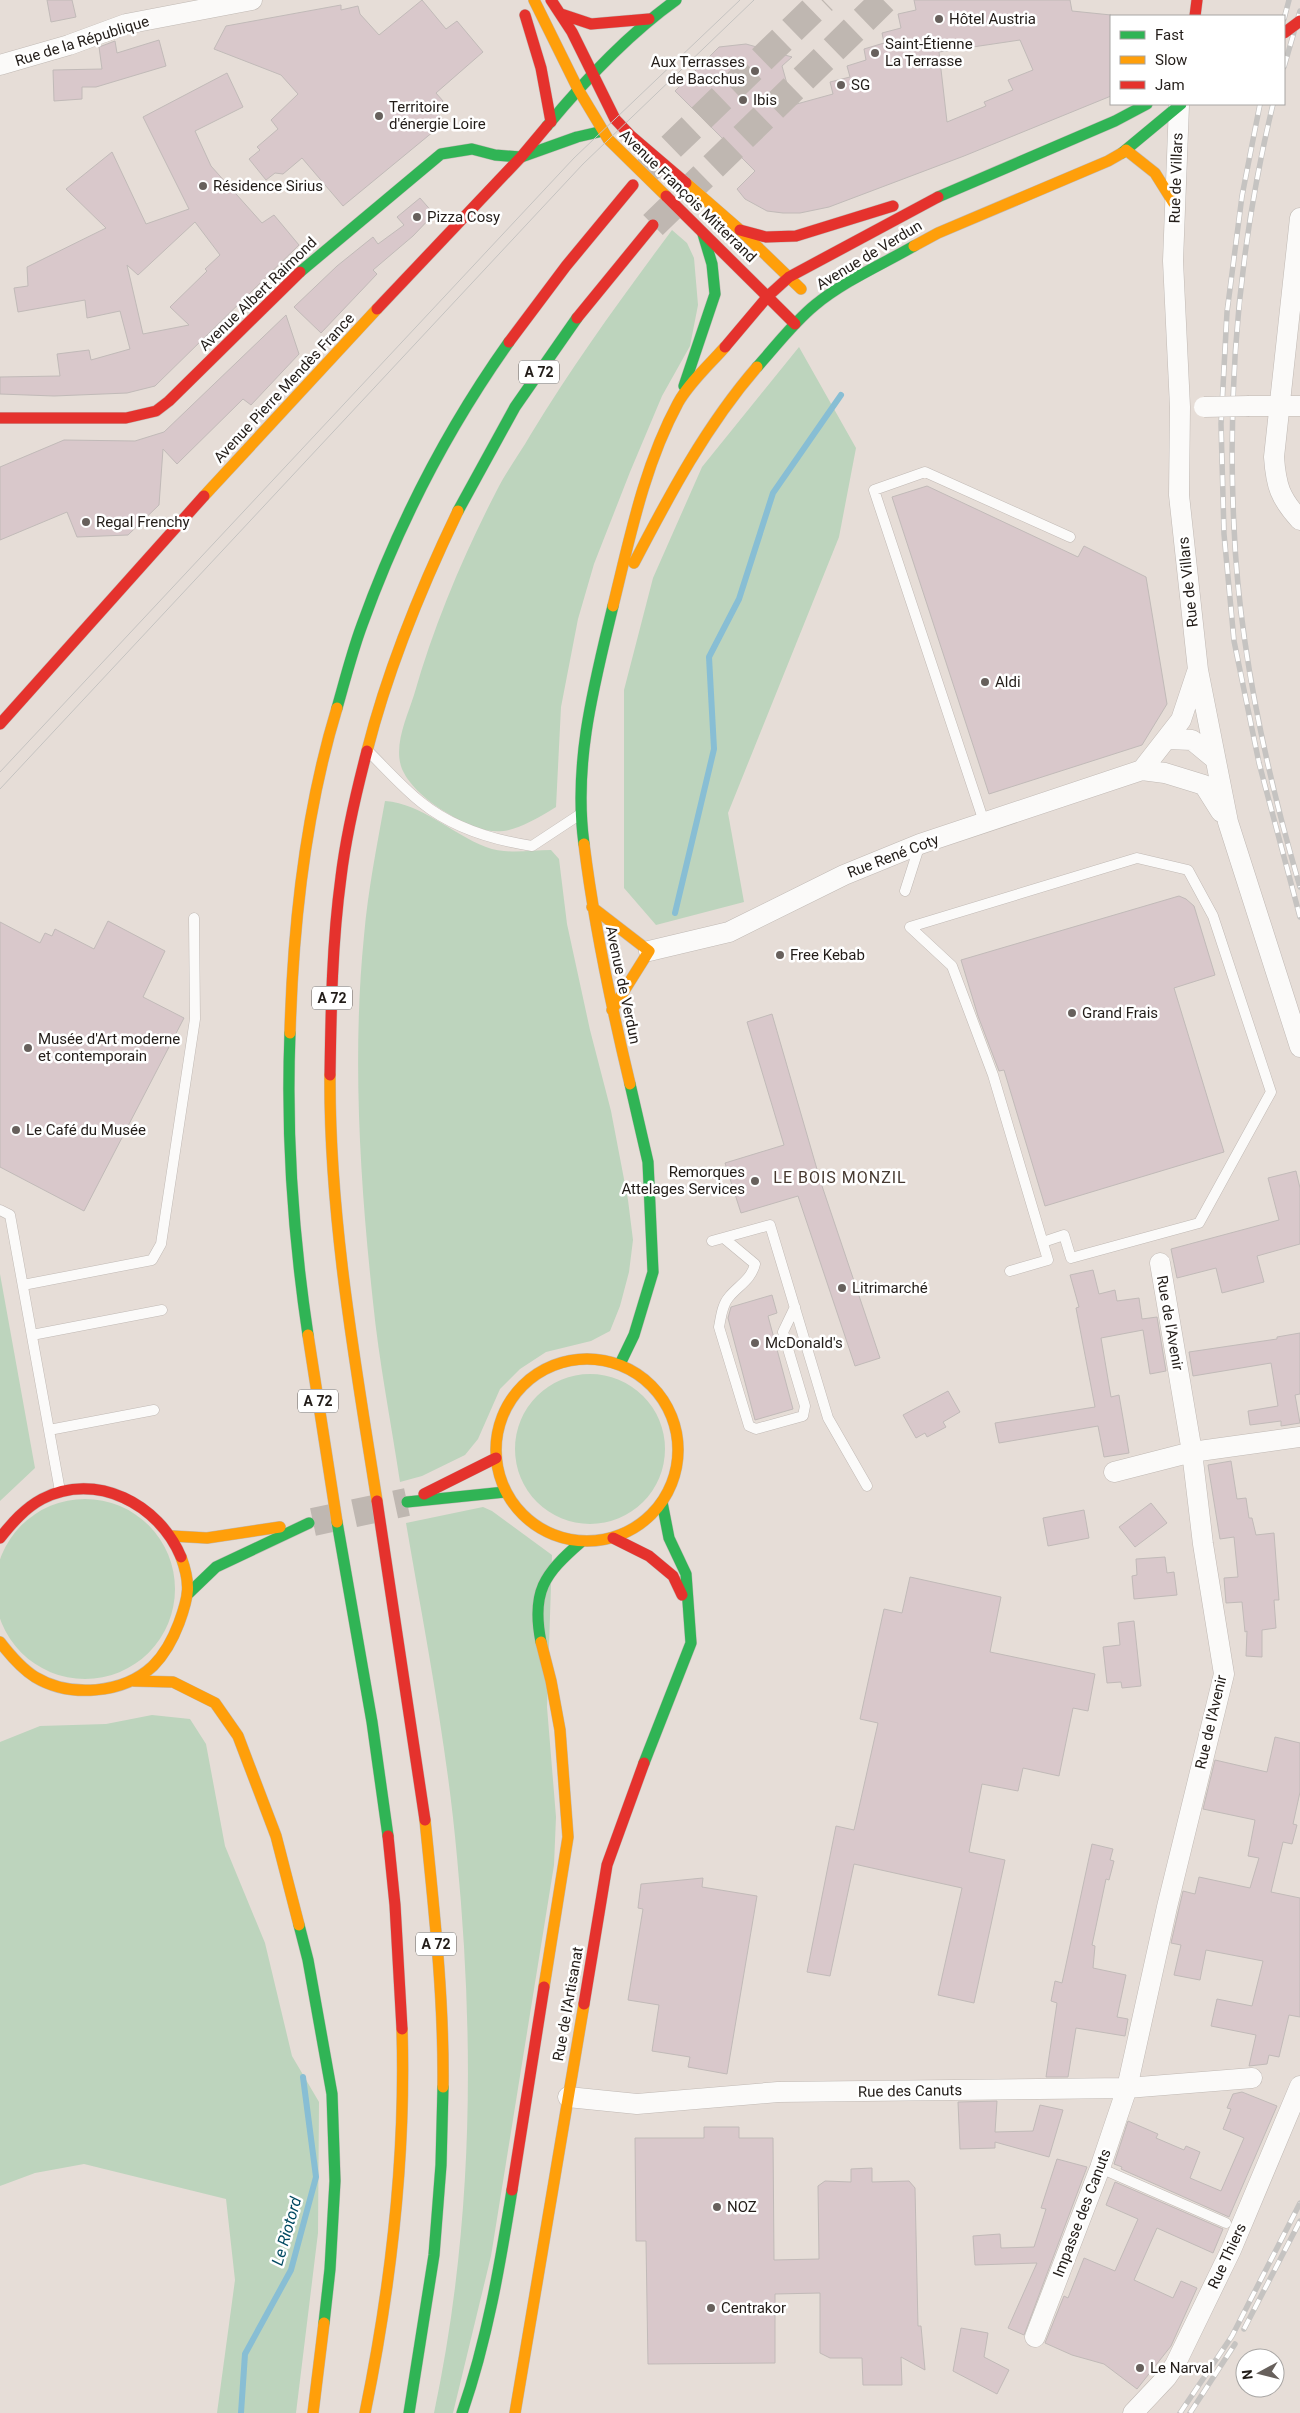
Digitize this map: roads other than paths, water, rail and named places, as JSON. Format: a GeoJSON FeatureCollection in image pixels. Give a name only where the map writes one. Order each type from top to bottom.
{"type":"FeatureCollection","features":[{"type":"Feature","properties":{"kind":"main road","name":"Avenue François Mitterrand"},"geometry":{"type":"LineString","coordinates":[[534,0],[578,90],[617,150],[795,324]]}},
{"type":"Feature","properties":{"kind":"main road","name":"Avenue François Mitterrand"},"geometry":{"type":"LineString","coordinates":[[552,0],[615,119],[631,136],[740,230],[816,305]]}},
{"type":"Feature","properties":{"kind":"main road","name":"Avenue Pierre Mendès France"},"geometry":{"type":"LineString","coordinates":[[0,724],[257,436],[521,158],[578,90],[649,18],[676,0]]}},
{"type":"Feature","properties":{"kind":"main road"},"geometry":{"type":"LineString","coordinates":[[1194,15],[1197,0]]}},
{"type":"Feature","properties":{"kind":"main road"},"geometry":{"type":"LineString","coordinates":[[520,3],[539,55],[547,86],[551,122]]}},
{"type":"Feature","properties":{"kind":"main road"},"geometry":{"type":"LineString","coordinates":[[560,14],[591,24],[649,18]]}},
{"type":"Feature","properties":{"kind":"main road"},"geometry":{"type":"LineString","coordinates":[[1285,32],[1300,21]]}},
{"type":"Feature","properties":{"kind":"main road","name":"Avenue de Verdun"},"geometry":{"type":"LineString","coordinates":[[620,1364],[634,1335],[653,1272],[648,1162],[612,1010],[592,906],[580,814],[583,754],[589,706],[642,488],[658,447],[679,401],[768,296],[789,277],[934,199],[1115,121],[1145,105]]}},
{"type":"Feature","properties":{"kind":"main road","name":"Avenue de Verdun"},"geometry":{"type":"LineString","coordinates":[[612,606],[677,480],[735,393],[795,324],[816,305],[839,288],[938,232],[1108,160],[1126,150],[1179,105]]}},
{"type":"Feature","properties":{"kind":"main road"},"geometry":{"type":"LineString","coordinates":[[521,158],[577,137],[603,131]]}},
{"type":"Feature","properties":{"kind":"main road","name":"Avenue Albert Raimond"},"geometry":{"type":"LineString","coordinates":[[0,418],[126,418],[142,416],[156,411],[169,401],[296,275],[441,154],[472,150],[521,158]]}},
{"type":"Feature","properties":{"kind":"main road"},"geometry":{"type":"LineString","coordinates":[[1126,150],[1148,163],[1158,174],[1175,205]]}},
{"type":"Feature","properties":{"kind":"main road","name":"A 72"},"geometry":{"type":"LineString","coordinates":[[365,2413],[383,2322],[392,2253],[398,2181],[402,2059],[400,1982],[384,1803],[330,1478],[305,1318],[297,1248],[292,1182],[288,1075],[290,979],[295,915],[320,770],[336,707],[375,591],[403,526],[463,412],[504,348],[579,247],[633,185]]}},
{"type":"Feature","properties":{"kind":"main road"},"geometry":{"type":"LineString","coordinates":[[740,230],[768,238],[786,237],[824,229],[891,206],[934,199]]}},
{"type":"Feature","properties":{"kind":"main road","name":"A 72"},"geometry":{"type":"LineString","coordinates":[[409,2413],[434,2258],[443,2119],[442,2016],[423,1795],[354,1352],[333,1168],[330,1064],[333,958],[344,855],[368,751],[398,651],[450,526],[517,404],[590,299],[653,225]]}},
{"type":"Feature","properties":{"kind":"main road"},"geometry":{"type":"LineString","coordinates":[[679,401],[715,294],[712,264],[703,234]]}},
{"type":"Feature","properties":{"kind":"main road"},"geometry":{"type":"LineString","coordinates":[[592,906],[650,951],[612,1010]]}},
{"type":"Feature","properties":{"kind":"main road"},"geometry":{"type":"LineString","coordinates":[[590,1358],[620,1364],[644,1378],[662,1398],[674,1423],[678,1450],[674,1477],[662,1502],[649,1518],[632,1530],[613,1538],[581,1542],[551,1534],[524,1517],[505,1492],[496,1458],[498,1427],[511,1399],[532,1377],[559,1362],[590,1358]]}},
{"type":"Feature","properties":{"kind":"main road"},"geometry":{"type":"LineString","coordinates":[[496,1458],[407,1502],[505,1492]]}},
{"type":"Feature","properties":{"kind":"main road"},"geometry":{"type":"LineString","coordinates":[[0,1538],[13,1519],[35,1502],[60,1492],[89,1488],[117,1493],[142,1506],[172,1536],[180,1552],[189,1593]]}},
{"type":"Feature","properties":{"kind":"main road","name":"Rue de l'Artisanat"},"geometry":{"type":"LineString","coordinates":[[516,2413],[607,1865],[626,1810],[691,1643],[686,1574],[669,1538],[662,1502]]}},
{"type":"Feature","properties":{"kind":"main road"},"geometry":{"type":"LineString","coordinates":[[134,1681],[149,1670],[172,1645],[189,1593],[216,1567],[309,1523],[207,1538],[172,1536]]}},
{"type":"Feature","properties":{"kind":"main road","name":"Rue de l'Artisanat"},"geometry":{"type":"LineString","coordinates":[[613,1538],[649,1556],[673,1576],[690,1612]]}},
{"type":"Feature","properties":{"kind":"main road"},"geometry":{"type":"LineString","coordinates":[[462,2413],[474,2378],[499,2269],[568,1837],[565,1767],[554,1693],[536,1619],[540,1588],[554,1566],[581,1542]]}},
{"type":"Feature","properties":{"kind":"main road"},"geometry":{"type":"LineString","coordinates":[[0,1642],[10,1658],[33,1677],[61,1689],[91,1692],[134,1681],[173,1682],[214,1703],[238,1736],[276,1836],[308,1960],[332,2094],[335,2180],[330,2269],[313,2413]]}},
{"type":"Feature","properties":{"kind":"street","name":"Rue de la République"},"geometry":{"type":"LineString","coordinates":[[0,65],[69,45],[126,24],[252,0]]}},
{"type":"Feature","properties":{"kind":"street","name":"Rue de Villars"},"geometry":{"type":"LineString","coordinates":[[1180,105],[1174,261],[1180,407],[1179,495],[1198,670],[1228,822],[1300,1047]]}},
{"type":"Feature","properties":{"kind":"street"},"geometry":{"type":"LineString","coordinates":[[1300,218],[1298,253],[1274,457],[1275,478],[1282,499],[1300,520]]}},
{"type":"Feature","properties":{"kind":"street"},"geometry":{"type":"LineString","coordinates":[[1180,407],[1300,406]]}},
{"type":"Feature","properties":{"kind":"street"},"geometry":{"type":"LineString","coordinates":[[1142,770],[1181,720],[1198,670]]}},
{"type":"Feature","properties":{"kind":"street"},"geometry":{"type":"LineString","coordinates":[[1168,739],[1192,740],[1215,760]]}},
{"type":"Feature","properties":{"kind":"street","name":"Rue René Coty"},"geometry":{"type":"LineString","coordinates":[[650,951],[729,932],[844,875],[920,844],[1142,770],[1166,773],[1204,785],[1228,822]]}},
{"type":"Feature","properties":{"kind":"street","name":"Rue de l'Avenir"},"geometry":{"type":"LineString","coordinates":[[1127,2088],[1167,1907],[1224,1674],[1203,1544],[1192,1452],[1160,1263]]}},
{"type":"Feature","properties":{"kind":"street"},"geometry":{"type":"LineString","coordinates":[[1114,1472],[1192,1452],[1300,1437]]}},
{"type":"Feature","properties":{"kind":"street","name":"Rue des Canuts"},"geometry":{"type":"LineString","coordinates":[[568,2097],[637,2104],[778,2092],[1127,2088],[1252,2078]]}},
{"type":"Feature","properties":{"kind":"street","name":"Rue Thiers"},"geometry":{"type":"LineString","coordinates":[[1133,2413],[1166,2378],[1175,2365],[1231,2250],[1300,2086]]}},
{"type":"Feature","properties":{"kind":"street","name":"Impasse des Canuts"},"geometry":{"type":"LineString","coordinates":[[1035,2337],[1100,2168],[1127,2088]]}},
{"type":"Feature","properties":{"kind":"lane"},"geometry":{"type":"LineString","coordinates":[[984,822],[874,490],[925,472],[1070,537]]}},
{"type":"Feature","properties":{"kind":"lane"},"geometry":{"type":"LineString","coordinates":[[368,751],[423,804],[457,825],[505,842],[532,846],[580,814]]}},
{"type":"Feature","properties":{"kind":"lane"},"geometry":{"type":"LineString","coordinates":[[905,890],[920,844]]}},
{"type":"Feature","properties":{"kind":"lane"},"geometry":{"type":"LineString","coordinates":[[1010,1272],[1048,1260],[1043,1242],[993,1076],[952,966],[910,927],[1137,858],[1188,870],[1213,916],[1271,1092],[1200,1224],[1071,1258],[1064,1235],[1043,1242]]}},
{"type":"Feature","properties":{"kind":"lane"},"geometry":{"type":"LineString","coordinates":[[23,1285],[152,1260],[161,1244],[195,1019],[194,918]]}},
{"type":"Feature","properties":{"kind":"lane"},"geometry":{"type":"LineString","coordinates":[[0,1210],[10,1216],[60,1492]]}},
{"type":"Feature","properties":{"kind":"lane"},"geometry":{"type":"LineString","coordinates":[[712,1241],[725,1239],[735,1233],[770,1225],[828,1418],[867,1486]]}},
{"type":"Feature","properties":{"kind":"lane"},"geometry":{"type":"LineString","coordinates":[[725,1239],[755,1264],[752,1274],[727,1298],[719,1327],[749,1426],[756,1429],[803,1416],[805,1406],[783,1332],[795,1307]]}},
{"type":"Feature","properties":{"kind":"lane"},"geometry":{"type":"LineString","coordinates":[[32,1335],[162,1310]]}},
{"type":"Feature","properties":{"kind":"lane"},"geometry":{"type":"LineString","coordinates":[[49,1430],[154,1410]]}},
{"type":"Feature","properties":{"kind":"lane"},"geometry":{"type":"LineString","coordinates":[[1100,2168],[1226,2224]]}},
{"type":"Feature","properties":{"kind":"waterway"},"geometry":{"type":"LineString","coordinates":[[675,913],[714,749],[709,657],[739,599],[773,493],[841,395]]}},
{"type":"Feature","properties":{"kind":"waterway","name":"Le Riotord"},"geometry":{"type":"LineString","coordinates":[[241,2413],[245,2354],[291,2270],[316,2177],[303,2077]]}},
{"type":"Feature","properties":{"kind":"tunnel"},"geometry":{"type":"LineString","coordinates":[[641,176],[823,0]]}},
{"type":"Feature","properties":{"kind":"tunnel"},"geometry":{"type":"LineString","coordinates":[[653,225],[884,0]]}},
{"type":"Feature","properties":{"kind":"tunnel"},"geometry":{"type":"LineString","coordinates":[[313,1522],[407,1502]]}},
{"type":"Feature","properties":{"kind":"tram line"},"geometry":{"type":"LineString","coordinates":[[0,772],[574,158],[740,0]]}},
{"type":"Feature","properties":{"kind":"tram line"},"geometry":{"type":"LineString","coordinates":[[0,789],[583,164],[754,0]]}},
{"type":"Feature","properties":{"kind":"railway"},"geometry":{"type":"LineString","coordinates":[[1285,15],[1289,0]]}},
{"type":"Feature","properties":{"kind":"railway"},"geometry":{"type":"LineString","coordinates":[[1285,64],[1300,11]]}},
{"type":"Feature","properties":{"kind":"railway"},"geometry":{"type":"LineString","coordinates":[[1260,105],[1242,196],[1227,312],[1221,424],[1224,534],[1234,641],[1259,763],[1300,917]]}},
{"type":"Feature","properties":{"kind":"railway"},"geometry":{"type":"LineString","coordinates":[[1273,105],[1252,208],[1238,314],[1232,421],[1232,474],[1237,572],[1248,663],[1265,754],[1300,887]]}},
{"type":"Feature","properties":{"kind":"railway"},"geometry":{"type":"LineString","coordinates":[[1180,2413],[1232,2336],[1300,2203]]}},
{"type":"Feature","properties":{"kind":"railway"},"geometry":{"type":"LineString","coordinates":[[1244,2329],[1300,2221]]}},
{"type":"Feature","properties":{"kind":"railway"},"geometry":{"type":"LineString","coordinates":[[1190,2413],[1235,2344]]}},
{"type":"Feature","properties":{"kind":"place","name":"Hôtel Austria"},"geometry":{"type":"Point","coordinates":[939,19]}},
{"type":"Feature","properties":{"kind":"place","name":"Saint-Étienne La Terrasse"},"geometry":{"type":"Point","coordinates":[875,53]}},
{"type":"Feature","properties":{"kind":"place","name":"Aux Terrasses de Bacchus"},"geometry":{"type":"Point","coordinates":[755,71]}},
{"type":"Feature","properties":{"kind":"place","name":"SG"},"geometry":{"type":"Point","coordinates":[841,85]}},
{"type":"Feature","properties":{"kind":"place","name":"Ibis"},"geometry":{"type":"Point","coordinates":[743,100]}},
{"type":"Feature","properties":{"kind":"place","name":"Territoire d'énergie Loire"},"geometry":{"type":"Point","coordinates":[379,116]}},
{"type":"Feature","properties":{"kind":"place","name":"Résidence Sirius"},"geometry":{"type":"Point","coordinates":[203,186]}},
{"type":"Feature","properties":{"kind":"place","name":"Pizza Cosy"},"geometry":{"type":"Point","coordinates":[417,217]}},
{"type":"Feature","properties":{"kind":"place","name":"Regal Frenchy"},"geometry":{"type":"Point","coordinates":[86,522]}},
{"type":"Feature","properties":{"kind":"place","name":"Aldi"},"geometry":{"type":"Point","coordinates":[985,682]}},
{"type":"Feature","properties":{"kind":"place","name":"Free Kebab"},"geometry":{"type":"Point","coordinates":[780,955]}},
{"type":"Feature","properties":{"kind":"place","name":"Grand Frais"},"geometry":{"type":"Point","coordinates":[1072,1013]}},
{"type":"Feature","properties":{"kind":"place","name":"Musée d'Art moderne et contemporain"},"geometry":{"type":"Point","coordinates":[28,1048]}},
{"type":"Feature","properties":{"kind":"place","name":"Le Café du Musée"},"geometry":{"type":"Point","coordinates":[16,1130]}},
{"type":"Feature","properties":{"kind":"place","name":"Remorques Attelages Services"},"geometry":{"type":"Point","coordinates":[755,1181]}},
{"type":"Feature","properties":{"kind":"place","name":"Litrimarché"},"geometry":{"type":"Point","coordinates":[842,1288]}},
{"type":"Feature","properties":{"kind":"place","name":"McDonald's"},"geometry":{"type":"Point","coordinates":[755,1343]}},
{"type":"Feature","properties":{"kind":"place","name":"NOZ"},"geometry":{"type":"Point","coordinates":[717,2207]}},
{"type":"Feature","properties":{"kind":"place","name":"Centrakor"},"geometry":{"type":"Point","coordinates":[711,2308]}},
{"type":"Feature","properties":{"kind":"place","name":"Le Narval"},"geometry":{"type":"Point","coordinates":[1140,2368]}},
{"type":"Feature","properties":{"kind":"district","name":"LE BOIS MONZIL"},"geometry":{"type":"Point","coordinates":[840,1177]}}]}
